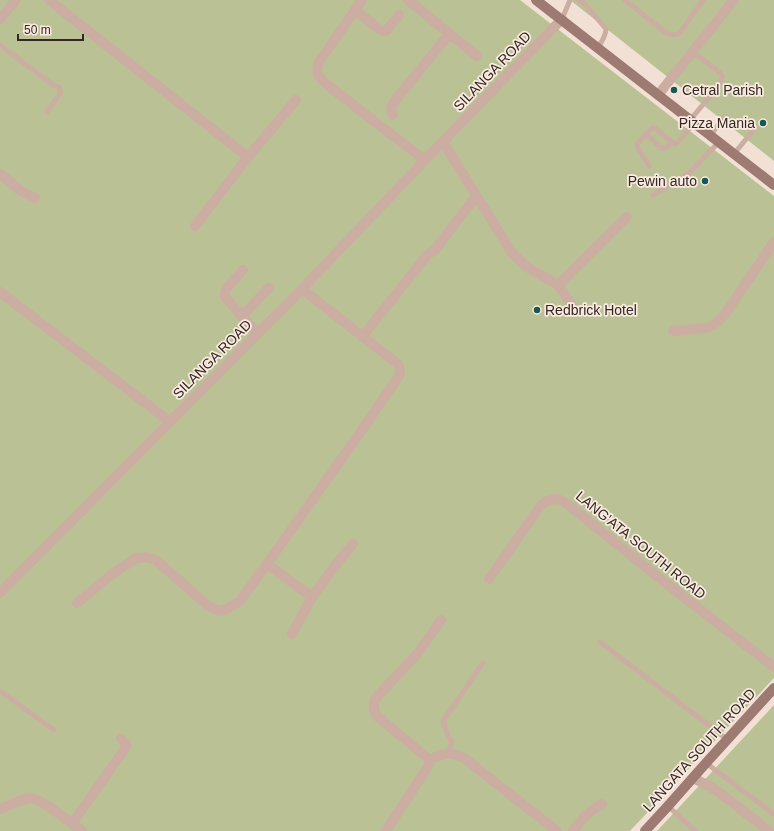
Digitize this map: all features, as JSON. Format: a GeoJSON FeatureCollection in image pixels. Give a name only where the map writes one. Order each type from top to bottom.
{"type":"FeatureCollection","features":[{"type":"Feature","properties":{"kind":"main road"},"geometry":{"type":"LineString","coordinates":[[536,0],[774,185]]}},
{"type":"Feature","properties":{"kind":"main road","name":"LANGATA SOUTH ROAD"},"geometry":{"type":"LineString","coordinates":[[645,831],[774,688]]}},
{"type":"Feature","properties":{"kind":"street"},"geometry":{"type":"LineString","coordinates":[[0,19],[16,0]]}},
{"type":"Feature","properties":{"kind":"street"},"geometry":{"type":"LineString","coordinates":[[49,0],[248,157]]}},
{"type":"Feature","properties":{"kind":"street"},"geometry":{"type":"LineString","coordinates":[[362,0],[319,62],[317,67],[318,75],[329,86],[425,160]]}},
{"type":"Feature","properties":{"kind":"street"},"geometry":{"type":"LineString","coordinates":[[408,0],[477,56]]}},
{"type":"Feature","properties":{"kind":"street"},"geometry":{"type":"LineString","coordinates":[[658,95],[694,52],[734,0]]}},
{"type":"Feature","properties":{"kind":"street"},"geometry":{"type":"LineString","coordinates":[[355,10],[379,29],[384,31],[387,30],[399,15]]}},
{"type":"Feature","properties":{"kind":"street","name":"SILANGA ROAD"},"geometry":{"type":"LineString","coordinates":[[0,593],[302,289],[562,19]]}},
{"type":"Feature","properties":{"kind":"street"},"geometry":{"type":"LineString","coordinates":[[393,114],[391,111],[391,106],[449,34]]}},
{"type":"Feature","properties":{"kind":"street"},"geometry":{"type":"LineString","coordinates":[[195,226],[248,157],[296,100]]}},
{"type":"Feature","properties":{"kind":"street"},"geometry":{"type":"LineString","coordinates":[[442,142],[512,253],[527,267],[558,285],[576,311]]}},
{"type":"Feature","properties":{"kind":"street"},"geometry":{"type":"LineString","coordinates":[[0,174],[21,191],[35,198]]}},
{"type":"Feature","properties":{"kind":"street"},"geometry":{"type":"LineString","coordinates":[[362,336],[428,254],[435,250],[476,196]]}},
{"type":"Feature","properties":{"kind":"street"},"geometry":{"type":"LineString","coordinates":[[558,285],[627,217]]}},
{"type":"Feature","properties":{"kind":"street"},"geometry":{"type":"LineString","coordinates":[[672,331],[707,328],[716,323],[725,314],[774,242]]}},
{"type":"Feature","properties":{"kind":"street"},"geometry":{"type":"LineString","coordinates":[[243,270],[226,289],[224,294],[257,333]]}},
{"type":"Feature","properties":{"kind":"street"},"geometry":{"type":"LineString","coordinates":[[242,316],[269,288]]}},
{"type":"Feature","properties":{"kind":"street"},"geometry":{"type":"LineString","coordinates":[[77,603],[111,575],[136,558],[147,557],[156,560],[207,605],[219,611],[228,609],[240,601],[267,564],[399,376],[400,371],[399,365],[302,289]]}},
{"type":"Feature","properties":{"kind":"street"},"geometry":{"type":"LineString","coordinates":[[0,292],[169,422]]}},
{"type":"Feature","properties":{"kind":"street","name":"LANG'ATA SOUTH ROAD"},"geometry":{"type":"LineString","coordinates":[[489,579],[541,506],[549,499],[558,499],[566,503],[774,667]]}},
{"type":"Feature","properties":{"kind":"street"},"geometry":{"type":"LineString","coordinates":[[292,634],[312,597],[353,544]]}},
{"type":"Feature","properties":{"kind":"street"},"geometry":{"type":"LineString","coordinates":[[267,564],[312,597]]}},
{"type":"Feature","properties":{"kind":"street"},"geometry":{"type":"LineString","coordinates":[[430,760],[378,717],[375,713],[373,705],[376,699],[418,653],[441,620]]}},
{"type":"Feature","properties":{"kind":"street"},"geometry":{"type":"LineString","coordinates":[[72,824],[126,747],[126,743],[121,739]]}},
{"type":"Feature","properties":{"kind":"street"},"geometry":{"type":"LineString","coordinates":[[386,831],[429,765],[430,760],[441,754],[448,753],[464,758],[557,831]]}},
{"type":"Feature","properties":{"kind":"street"},"geometry":{"type":"LineString","coordinates":[[693,778],[720,793],[769,831]]}},
{"type":"Feature","properties":{"kind":"street"},"geometry":{"type":"LineString","coordinates":[[0,809],[28,798],[36,799],[82,831]]}},
{"type":"Feature","properties":{"kind":"street"},"geometry":{"type":"LineString","coordinates":[[573,831],[587,814],[602,804]]}},
{"type":"Feature","properties":{"kind":"lane"},"geometry":{"type":"LineString","coordinates":[[562,19],[570,0]]}},
{"type":"Feature","properties":{"kind":"lane"},"geometry":{"type":"LineString","coordinates":[[578,0],[584,3],[606,29],[604,39],[598,48]]}},
{"type":"Feature","properties":{"kind":"lane"},"geometry":{"type":"LineString","coordinates":[[625,0],[666,33],[676,35],[680,33],[703,0]]}},
{"type":"Feature","properties":{"kind":"lane"},"geometry":{"type":"LineString","coordinates":[[0,45],[54,85],[59,87],[60,94],[47,112]]}},
{"type":"Feature","properties":{"kind":"lane"},"geometry":{"type":"LineString","coordinates":[[649,166],[637,144],[651,129],[654,128],[672,142],[676,144],[679,142],[722,79],[719,72],[694,52]]}},
{"type":"Feature","properties":{"kind":"lane"},"geometry":{"type":"LineString","coordinates":[[710,136],[724,117]]}},
{"type":"Feature","properties":{"kind":"lane"},"geometry":{"type":"LineString","coordinates":[[734,154],[755,128]]}},
{"type":"Feature","properties":{"kind":"lane"},"geometry":{"type":"LineString","coordinates":[[646,134],[661,148],[666,148],[672,142]]}},
{"type":"Feature","properties":{"kind":"lane"},"geometry":{"type":"LineString","coordinates":[[653,195],[689,173],[719,142]]}},
{"type":"Feature","properties":{"kind":"lane"},"geometry":{"type":"LineString","coordinates":[[600,642],[728,740]]}},
{"type":"Feature","properties":{"kind":"lane"},"geometry":{"type":"LineString","coordinates":[[448,753],[452,741],[448,736],[443,721],[483,663]]}},
{"type":"Feature","properties":{"kind":"lane"},"geometry":{"type":"LineString","coordinates":[[0,691],[54,730]]}},
{"type":"Feature","properties":{"kind":"lane"},"geometry":{"type":"LineString","coordinates":[[706,763],[774,814]]}},
{"type":"Feature","properties":{"kind":"lane"},"geometry":{"type":"LineString","coordinates":[[668,806],[695,831]]}},
{"type":"Feature","properties":{"kind":"green space"},"geometry":{"type":"Polygon","coordinates":[[[0,0],[520,0],[774,196],[774,678],[630,831],[0,831],[0,0]]]}},
{"type":"Feature","properties":{"kind":"green space"},"geometry":{"type":"Polygon","coordinates":[[[570,0],[774,0],[774,161],[570,0]]]}},
{"type":"Feature","properties":{"kind":"green space"},"geometry":{"type":"Polygon","coordinates":[[[774,705],[774,831],[657,831],[774,705]]]}},
{"type":"Feature","properties":{"kind":"place","name":"Cetral Parish"},"geometry":{"type":"Point","coordinates":[674,90]}},
{"type":"Feature","properties":{"kind":"place","name":"Pizza Mania"},"geometry":{"type":"Point","coordinates":[763,123]}},
{"type":"Feature","properties":{"kind":"place","name":"Pewin auto"},"geometry":{"type":"Point","coordinates":[705,181]}},
{"type":"Feature","properties":{"kind":"place","name":"Redbrick Hotel"},"geometry":{"type":"Point","coordinates":[537,310]}}]}
